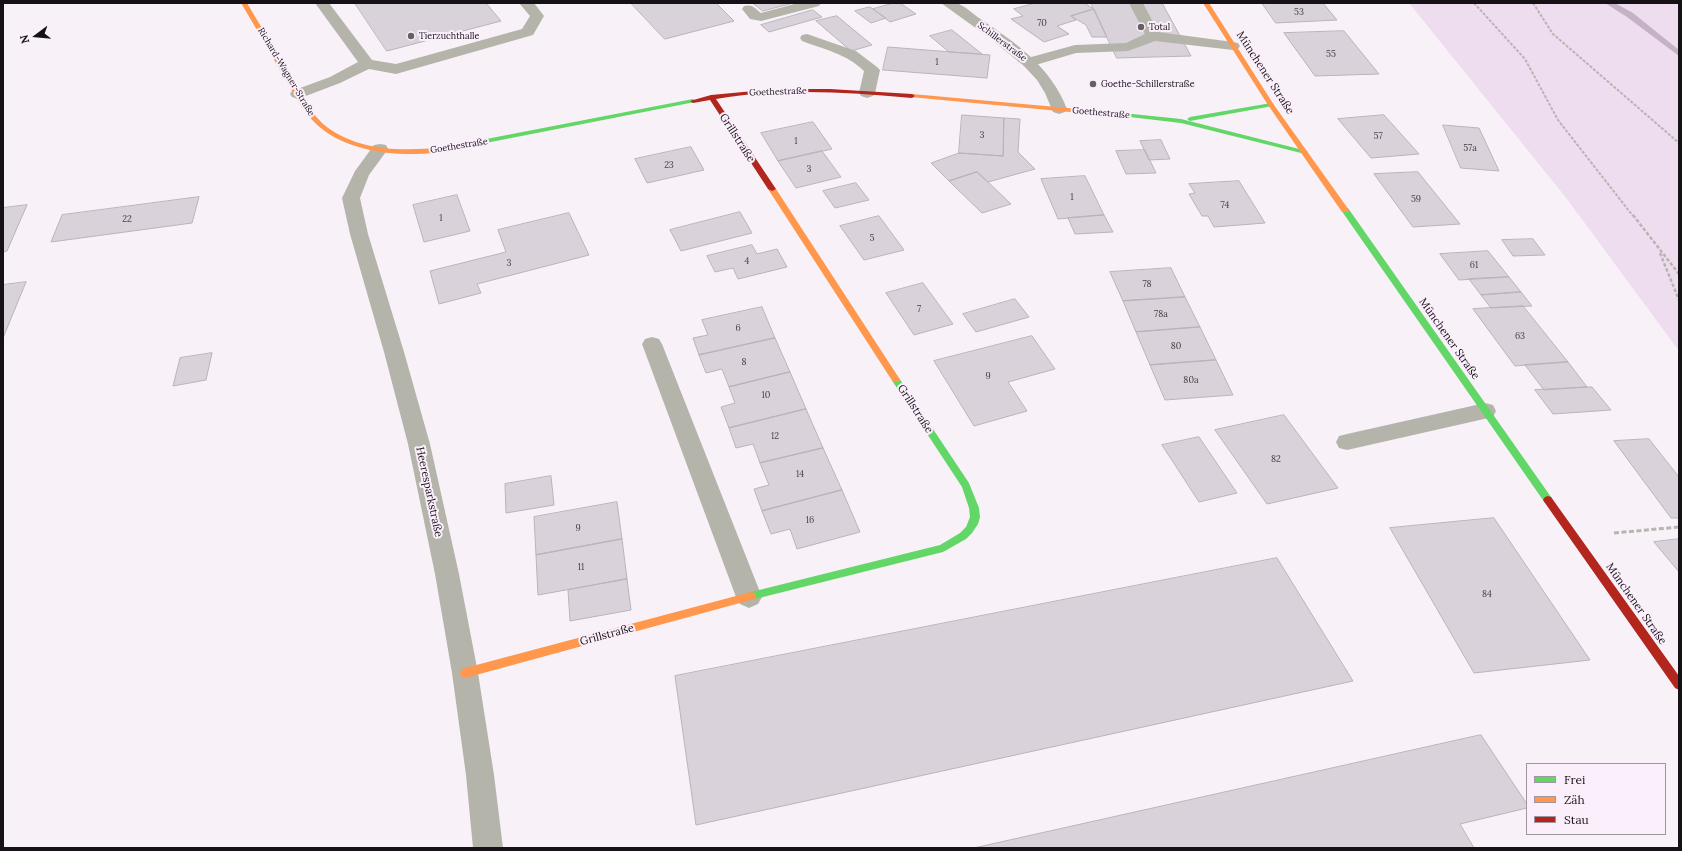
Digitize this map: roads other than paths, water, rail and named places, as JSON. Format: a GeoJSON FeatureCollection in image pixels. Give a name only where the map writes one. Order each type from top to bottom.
{"type":"FeatureCollection","features":[{"type":"Feature","properties":{"kind":"street","name":"Richard-Wagner-Straße"},"geometry":{"type":"LineString","coordinates":[[244,3],[298,94],[319,125],[333,134],[353,143],[380,149]]}},
{"type":"Feature","properties":{"kind":"street"},"geometry":{"type":"LineString","coordinates":[[322,3],[367,64]]}},
{"type":"Feature","properties":{"kind":"street"},"geometry":{"type":"LineString","coordinates":[[298,94],[336,80],[367,64],[396,69],[528,32],[537,16],[526,3]]}},
{"type":"Feature","properties":{"kind":"street"},"geometry":{"type":"LineString","coordinates":[[749,9],[755,16],[760,17],[814,3]]}},
{"type":"Feature","properties":{"kind":"street","name":"Schillerstraße"},"geometry":{"type":"LineString","coordinates":[[948,3],[1029,62],[1056,97],[1059,109]]}},
{"type":"Feature","properties":{"kind":"street"},"geometry":{"type":"LineString","coordinates":[[1136,3],[1153,36]]}},
{"type":"Feature","properties":{"kind":"street","name":"Münchener Straße"},"geometry":{"type":"LineString","coordinates":[[1206,3],[1271,105],[1484,411],[1679,685]]}},
{"type":"Feature","properties":{"kind":"street"},"geometry":{"type":"LineString","coordinates":[[1029,62],[1075,49],[1128,47],[1153,36],[1233,46]]}},
{"type":"Feature","properties":{"kind":"street"},"geometry":{"type":"LineString","coordinates":[[807,38],[857,57],[865,62],[872,70],[867,93]]}},
{"type":"Feature","properties":{"kind":"street","name":"Goethestraße"},"geometry":{"type":"LineString","coordinates":[[380,149],[421,151],[449,148],[711,97],[774,91],[810,91],[867,93],[1181,121],[1305,152]]}},
{"type":"Feature","properties":{"kind":"street","name":"Grillstraße"},"geometry":{"type":"LineString","coordinates":[[465,672],[749,597],[943,548],[961,539],[972,529],[975,513],[973,501],[966,486],[711,97]]}},
{"type":"Feature","properties":{"kind":"street","name":"Goethestraße"},"geometry":{"type":"LineString","coordinates":[[1181,121],[1271,105]]}},
{"type":"Feature","properties":{"kind":"street","name":"Heeresparkstraße"},"geometry":{"type":"LineString","coordinates":[[380,149],[361,175],[351,198],[359,234],[394,352],[419,444],[447,574],[465,672],[480,775],[488,848]]}},
{"type":"Feature","properties":{"kind":"street"},"geometry":{"type":"LineString","coordinates":[[652,344],[749,597]]}},
{"type":"Feature","properties":{"kind":"street"},"geometry":{"type":"LineString","coordinates":[[1347,442],[1484,411]]}},
{"type":"Feature","properties":{"kind":"waterway"},"geometry":{"type":"LineString","coordinates":[[1609,3],[1630,15],[1679,54]]}},
{"type":"Feature","properties":{"kind":"place","name":"Total"},"geometry":{"type":"Point","coordinates":[1141,27]}},
{"type":"Feature","properties":{"kind":"place","name":"Tierzuchthalle"},"geometry":{"type":"Point","coordinates":[411,36]}},
{"type":"Feature","properties":{"kind":"place","name":"Goethe-Schillerstraße"},"geometry":{"type":"Point","coordinates":[1093,84]}}]}
